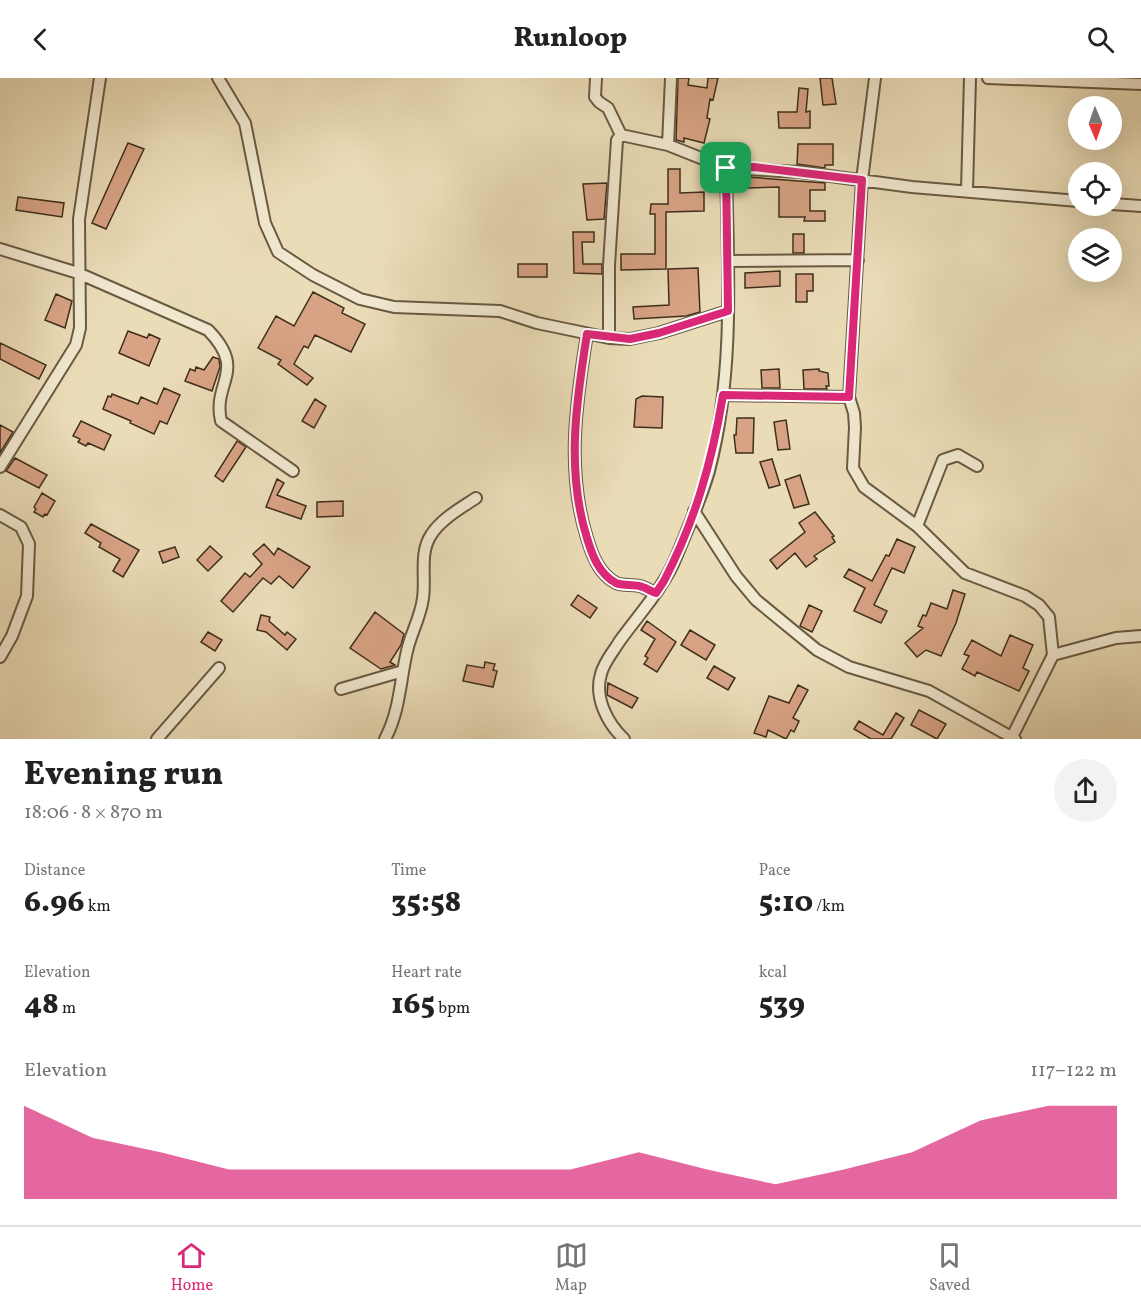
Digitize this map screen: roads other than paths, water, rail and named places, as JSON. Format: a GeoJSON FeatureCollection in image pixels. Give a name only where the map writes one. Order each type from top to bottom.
{"type":"FeatureCollection","features":[{"type":"Feature","properties":{"kind":"street"},"geometry":{"type":"LineString","coordinates":[[0,466],[76,345],[80,328],[79,219],[100,78]]}},
{"type":"Feature","properties":{"kind":"street"},"geometry":{"type":"LineString","coordinates":[[218,78],[245,123],[265,223],[278,252],[288,260],[360,299],[394,307],[500,311],[587,334],[630,339],[659,333],[728,311]]}},
{"type":"Feature","properties":{"kind":"street"},"geometry":{"type":"LineString","coordinates":[[596,78],[595,97],[598,102],[608,108],[621,135]]}},
{"type":"Feature","properties":{"kind":"street"},"geometry":{"type":"LineString","coordinates":[[668,144],[671,78]]}},
{"type":"Feature","properties":{"kind":"street"},"geometry":{"type":"LineString","coordinates":[[694,511],[736,576],[756,600],[817,650],[849,667],[929,691],[996,735],[1013,738],[1053,655],[1049,616],[1039,605],[1025,596],[965,573],[917,526],[874,496],[856,477],[853,468],[854,413],[849,397],[862,180],[875,78]]}},
{"type":"Feature","properties":{"kind":"street"},"geometry":{"type":"LineString","coordinates":[[968,190],[970,78]]}},
{"type":"Feature","properties":{"kind":"street"},"geometry":{"type":"LineString","coordinates":[[988,78],[1141,84]]}},
{"type":"Feature","properties":{"kind":"street"},"geometry":{"type":"LineString","coordinates":[[609,338],[609,265],[617,140],[621,135]]}},
{"type":"Feature","properties":{"kind":"street"},"geometry":{"type":"LineString","coordinates":[[621,135],[668,144],[726,168],[754,167],[912,187],[1068,200]]}},
{"type":"Feature","properties":{"kind":"street"},"geometry":{"type":"LineString","coordinates":[[624,739],[612,727],[605,712],[600,695],[601,673],[611,654],[656,593],[676,557],[709,471],[723,395],[728,311],[726,168]]}},
{"type":"Feature","properties":{"kind":"street"},"geometry":{"type":"LineString","coordinates":[[1122,205],[1141,206]]}},
{"type":"Feature","properties":{"kind":"street"},"geometry":{"type":"LineString","coordinates":[[0,249],[78,273],[208,330],[217,340],[228,365],[228,376],[219,405],[221,421],[293,471]]}},
{"type":"Feature","properties":{"kind":"street"},"geometry":{"type":"LineString","coordinates":[[728,261],[858,260]]}},
{"type":"Feature","properties":{"kind":"street"},"geometry":{"type":"LineString","coordinates":[[587,334],[575,417],[574,478],[581,519],[593,558],[603,572],[616,583],[641,586],[656,593]]}},
{"type":"Feature","properties":{"kind":"street"},"geometry":{"type":"LineString","coordinates":[[723,395],[849,397]]}},
{"type":"Feature","properties":{"kind":"street"},"geometry":{"type":"LineString","coordinates":[[917,526],[943,460],[958,455],[977,466]]}},
{"type":"Feature","properties":{"kind":"street"},"geometry":{"type":"LineString","coordinates":[[385,739],[398,711],[403,671],[422,604],[424,558],[429,537],[440,523],[476,498]]}},
{"type":"Feature","properties":{"kind":"street"},"geometry":{"type":"LineString","coordinates":[[0,515],[21,527],[29,544],[27,596],[12,636],[0,657]]}},
{"type":"Feature","properties":{"kind":"street"},"geometry":{"type":"LineString","coordinates":[[1053,655],[1131,635],[1141,636]]}},
{"type":"Feature","properties":{"kind":"street"},"geometry":{"type":"LineString","coordinates":[[157,739],[219,668]]}},
{"type":"Feature","properties":{"kind":"street"},"geometry":{"type":"LineString","coordinates":[[341,689],[403,671]]}}]}
